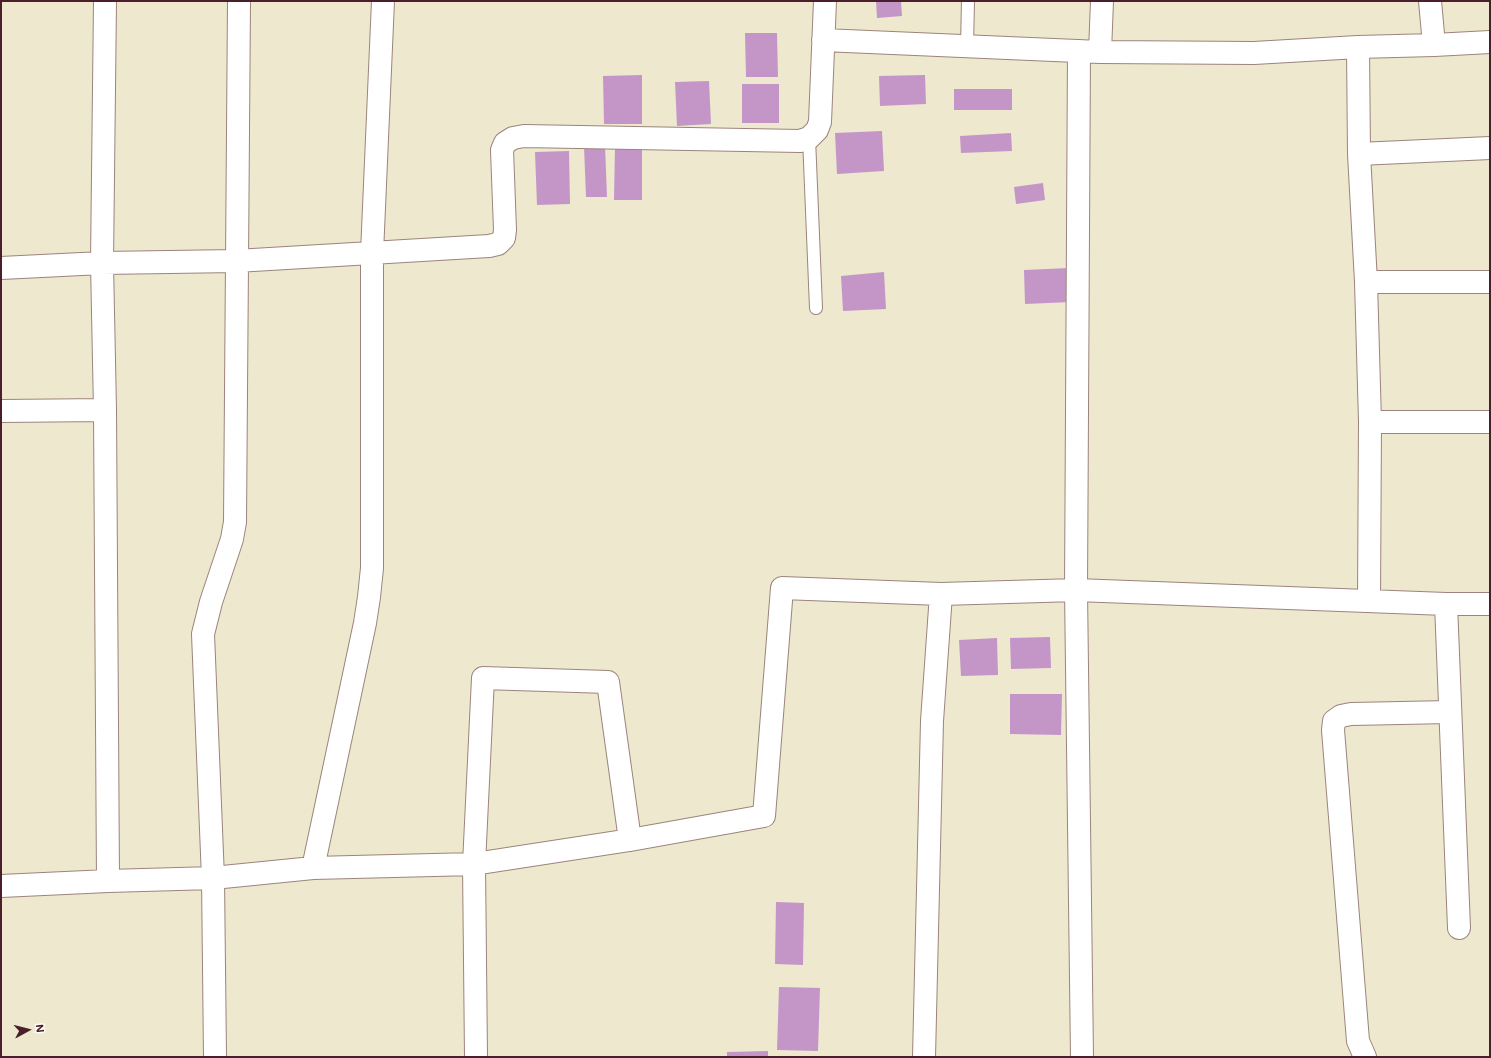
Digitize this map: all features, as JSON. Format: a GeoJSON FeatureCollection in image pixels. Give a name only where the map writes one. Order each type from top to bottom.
{"type":"FeatureCollection","features":[{"type":"Feature","properties":{"kind":"street"},"geometry":{"type":"LineString","coordinates":[[104,1],[102,263],[105,410],[108,881]]}},
{"type":"Feature","properties":{"kind":"street"},"geometry":{"type":"LineString","coordinates":[[215,1057],[213,878],[203,634],[210,602],[231,545],[234,522],[239,1]]}},
{"type":"Feature","properties":{"kind":"street"},"geometry":{"type":"LineString","coordinates":[[313,868],[369,597],[372,568],[372,253],[383,1]]}},
{"type":"Feature","properties":{"kind":"street"},"geometry":{"type":"LineString","coordinates":[[1,268],[102,263],[236,261],[489,246],[498,244],[504,238],[505,230],[502,150],[505,142],[513,138],[524,136],[800,141],[808,138],[817,130],[820,122],[825,1]]}},
{"type":"Feature","properties":{"kind":"street"},"geometry":{"type":"LineString","coordinates":[[1082,1057],[1076,590],[1089,52],[1102,1]]}},
{"type":"Feature","properties":{"kind":"street"},"geometry":{"type":"LineString","coordinates":[[1430,1],[1434,46]]}},
{"type":"Feature","properties":{"kind":"street"},"geometry":{"type":"LineString","coordinates":[[823,40],[1089,52],[1254,53],[1358,47],[1434,46],[1490,42]]}},
{"type":"Feature","properties":{"kind":"street"},"geometry":{"type":"LineString","coordinates":[[1358,47],[1360,154],[1366,282],[1370,422],[1369,601]]}},
{"type":"Feature","properties":{"kind":"street"},"geometry":{"type":"LineString","coordinates":[[1360,154],[1490,148]]}},
{"type":"Feature","properties":{"kind":"street"},"geometry":{"type":"LineString","coordinates":[[1366,282],[1490,282]]}},
{"type":"Feature","properties":{"kind":"street"},"geometry":{"type":"LineString","coordinates":[[1,411],[105,410]]}},
{"type":"Feature","properties":{"kind":"street"},"geometry":{"type":"LineString","coordinates":[[1370,422],[1490,422]]}},
{"type":"Feature","properties":{"kind":"street"},"geometry":{"type":"LineString","coordinates":[[1,886],[213,878],[313,868],[474,864],[630,840],[764,816],[782,588],[941,594],[1076,590],[1446,604],[1490,604]]}},
{"type":"Feature","properties":{"kind":"street"},"geometry":{"type":"LineString","coordinates":[[924,1057],[932,721],[941,594]]}},
{"type":"Feature","properties":{"kind":"street"},"geometry":{"type":"LineString","coordinates":[[1446,604],[1459,928]]}},
{"type":"Feature","properties":{"kind":"street"},"geometry":{"type":"LineString","coordinates":[[476,1057],[474,864],[483,678],[608,682],[630,840]]}},
{"type":"Feature","properties":{"kind":"street"},"geometry":{"type":"LineString","coordinates":[[1365,1057],[1358,1041],[1333,730],[1334,721],[1341,716],[1351,714],[1450,712]]}},
{"type":"Feature","properties":{"kind":"lane"},"geometry":{"type":"LineString","coordinates":[[967,46],[968,1]]}},
{"type":"Feature","properties":{"kind":"lane"},"geometry":{"type":"LineString","coordinates":[[808,138],[816,308]]}},
{"type":"Feature","properties":{"kind":"building"},"geometry":{"type":"Polygon","coordinates":[[[876,1],[901,1],[902,16],[877,18],[876,1]]]}},
{"type":"Feature","properties":{"kind":"building"},"geometry":{"type":"Polygon","coordinates":[[[745,33],[777,33],[778,77],[746,77],[745,33]]]}},
{"type":"Feature","properties":{"kind":"building"},"geometry":{"type":"Polygon","coordinates":[[[642,75],[642,124],[604,124],[603,76],[642,75]]]}},
{"type":"Feature","properties":{"kind":"building"},"geometry":{"type":"Polygon","coordinates":[[[925,75],[926,104],[880,106],[879,76],[925,75]]]}},
{"type":"Feature","properties":{"kind":"building"},"geometry":{"type":"Polygon","coordinates":[[[709,81],[711,124],[677,126],[675,82],[709,81]]]}},
{"type":"Feature","properties":{"kind":"building"},"geometry":{"type":"Polygon","coordinates":[[[742,84],[779,84],[779,123],[742,123],[742,84]]]}},
{"type":"Feature","properties":{"kind":"building"},"geometry":{"type":"Polygon","coordinates":[[[954,89],[1012,89],[1012,110],[954,110],[954,89]]]}},
{"type":"Feature","properties":{"kind":"building"},"geometry":{"type":"Polygon","coordinates":[[[882,131],[884,171],[837,174],[835,133],[882,131]]]}},
{"type":"Feature","properties":{"kind":"building"},"geometry":{"type":"Polygon","coordinates":[[[1011,133],[1012,151],[961,153],[960,136],[1011,133]]]}},
{"type":"Feature","properties":{"kind":"building"},"geometry":{"type":"Polygon","coordinates":[[[605,145],[607,197],[586,197],[584,146],[605,145]]]}},
{"type":"Feature","properties":{"kind":"building"},"geometry":{"type":"Polygon","coordinates":[[[615,147],[642,147],[642,200],[614,200],[615,147]]]}},
{"type":"Feature","properties":{"kind":"building"},"geometry":{"type":"Polygon","coordinates":[[[569,151],[570,204],[537,205],[535,152],[569,151]]]}},
{"type":"Feature","properties":{"kind":"building"},"geometry":{"type":"Polygon","coordinates":[[[1043,183],[1045,200],[1016,204],[1014,187],[1043,183]]]}},
{"type":"Feature","properties":{"kind":"building"},"geometry":{"type":"Polygon","coordinates":[[[1069,268],[1071,302],[1025,304],[1024,270],[1069,268]]]}},
{"type":"Feature","properties":{"kind":"building"},"geometry":{"type":"Polygon","coordinates":[[[884,272],[886,309],[843,311],[841,276],[884,272]]]}},
{"type":"Feature","properties":{"kind":"building"},"geometry":{"type":"Polygon","coordinates":[[[1050,637],[1051,668],[1011,669],[1010,638],[1050,637]]]}},
{"type":"Feature","properties":{"kind":"building"},"geometry":{"type":"Polygon","coordinates":[[[997,638],[998,675],[961,676],[959,640],[997,638]]]}},
{"type":"Feature","properties":{"kind":"building"},"geometry":{"type":"Polygon","coordinates":[[[1010,694],[1062,694],[1061,735],[1010,734],[1010,694]]]}},
{"type":"Feature","properties":{"kind":"building"},"geometry":{"type":"Polygon","coordinates":[[[776,902],[804,903],[803,965],[775,964],[776,902]]]}},
{"type":"Feature","properties":{"kind":"building"},"geometry":{"type":"Polygon","coordinates":[[[779,987],[820,988],[818,1051],[777,1050],[779,987]]]}},
{"type":"Feature","properties":{"kind":"building"},"geometry":{"type":"Polygon","coordinates":[[[768,1051],[768,1057],[727,1057],[727,1052],[768,1051]]]}}]}
